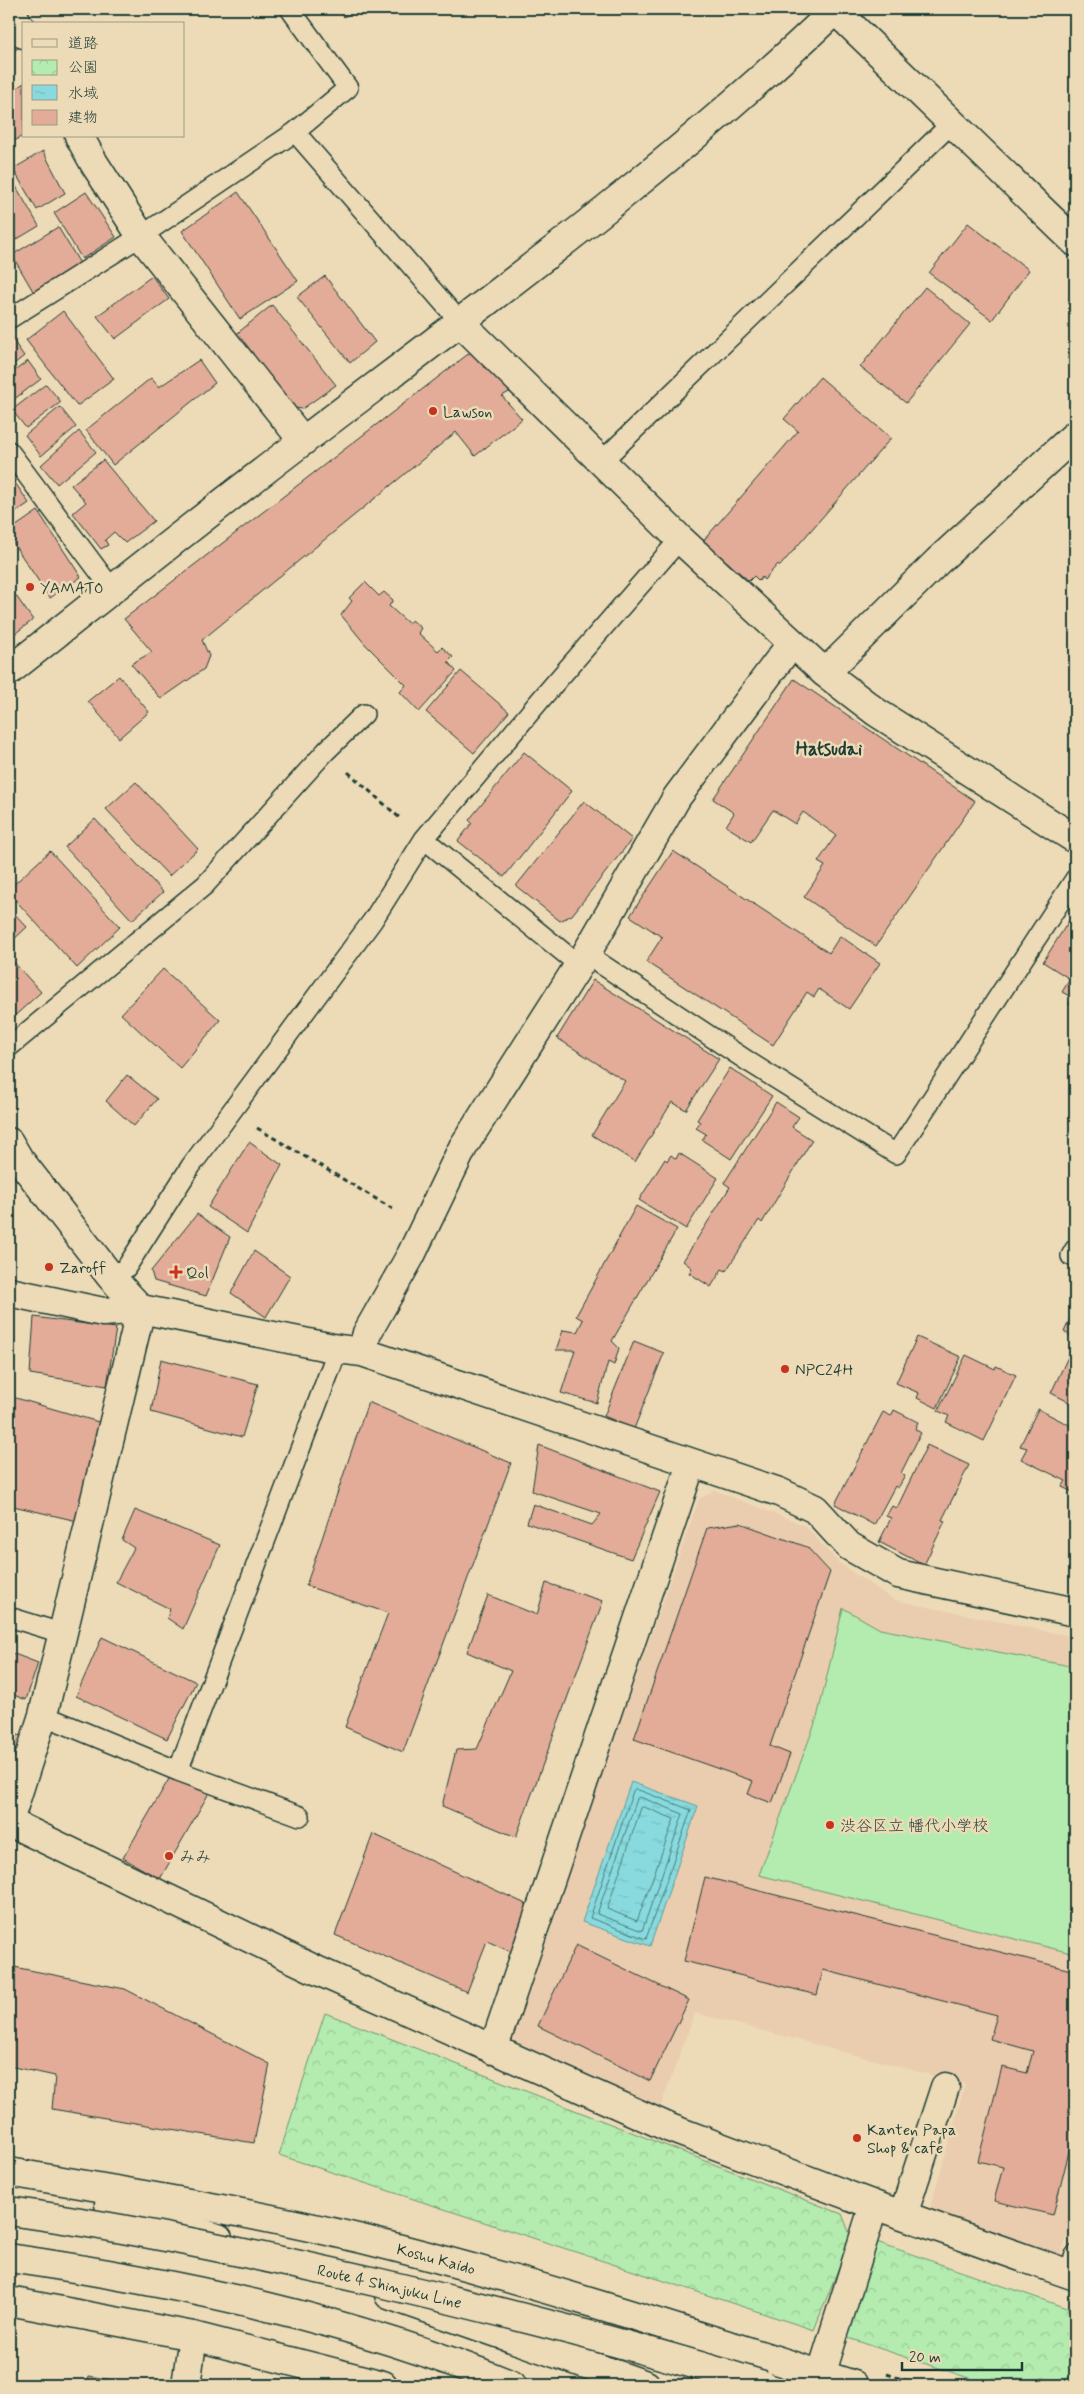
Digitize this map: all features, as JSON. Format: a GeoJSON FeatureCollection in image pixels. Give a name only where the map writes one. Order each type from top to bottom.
{"type":"FeatureCollection","features":[{"type":"Feature","properties":{"kind":"main road"},"geometry":{"type":"LineString","coordinates":[[10,9],[22,30]]}},
{"type":"Feature","properties":{"kind":"main road"},"geometry":{"type":"LineString","coordinates":[[9,671],[303,440],[460,322],[682,147],[835,9],[1075,242]]}},
{"type":"Feature","properties":{"kind":"main road"},"geometry":{"type":"LineString","coordinates":[[80,138],[94,164],[141,236],[303,440]]}},
{"type":"Feature","properties":{"kind":"main road"},"geometry":{"type":"LineString","coordinates":[[460,322],[680,539],[791,644],[825,673],[876,712],[1075,839]]}},
{"type":"Feature","properties":{"kind":"main road"},"geometry":{"type":"LineString","coordinates":[[825,673],[938,562],[1075,434]]}},
{"type":"Feature","properties":{"kind":"main road"},"geometry":{"type":"LineString","coordinates":[[350,1351],[367,1333],[424,1227],[463,1147],[583,959],[677,797],[791,644]]}},
{"type":"Feature","properties":{"kind":"main road"},"geometry":{"type":"LineString","coordinates":[[9,1142],[19,1159],[111,1277],[141,1308]]}},
{"type":"Feature","properties":{"kind":"main road"},"geometry":{"type":"LineString","coordinates":[[9,1292],[103,1312],[141,1308],[350,1351],[800,1501],[815,1509],[850,1546],[898,1574],[1075,1612]]}},
{"type":"Feature","properties":{"kind":"main road"},"geometry":{"type":"LineString","coordinates":[[141,1308],[43,1715],[9,1822],[316,1970],[670,2128],[874,2205],[1073,2268]]}},
{"type":"Feature","properties":{"kind":"main road"},"geometry":{"type":"LineString","coordinates":[[493,2050],[691,1464]]}},
{"type":"Feature","properties":{"kind":"main road"},"geometry":{"type":"LineString","coordinates":[[903,2215],[945,2087]]}},
{"type":"Feature","properties":{"kind":"main road","name":"Koshu Kaido"},"geometry":{"type":"LineString","coordinates":[[9,2172],[183,2202],[361,2239],[546,2288],[854,2385]]}},
{"type":"Feature","properties":{"kind":"main road"},"geometry":{"type":"LineString","coordinates":[[9,2176],[79,2194],[211,2236],[646,2385]]}},
{"type":"Feature","properties":{"kind":"main road"},"geometry":{"type":"LineString","coordinates":[[821,2375],[874,2205]]}},
{"type":"Feature","properties":{"kind":"main road","name":"Route 4 Shinjuku Line"},"geometry":{"type":"LineString","coordinates":[[9,2211],[80,2221],[302,2265],[513,2314],[764,2385]]}},
{"type":"Feature","properties":{"kind":"main road"},"geometry":{"type":"LineString","coordinates":[[9,2258],[70,2267],[207,2293],[338,2325],[512,2385]]}},
{"type":"Feature","properties":{"kind":"main road"},"geometry":{"type":"LineString","coordinates":[[9,2301],[193,2336],[383,2385]]}},
{"type":"Feature","properties":{"kind":"main road"},"geometry":{"type":"LineString","coordinates":[[186,2385],[193,2336]]}},
{"type":"Feature","properties":{"kind":"lane"},"geometry":{"type":"LineString","coordinates":[[9,319],[141,236],[295,132],[348,88],[290,9]]}},
{"type":"Feature","properties":{"kind":"lane"},"geometry":{"type":"LineString","coordinates":[[601,462],[952,123]]}},
{"type":"Feature","properties":{"kind":"lane"},"geometry":{"type":"LineString","coordinates":[[295,132],[460,322]]}},
{"type":"Feature","properties":{"kind":"lane"},"geometry":{"type":"LineString","coordinates":[[9,451],[112,589]]}},
{"type":"Feature","properties":{"kind":"lane"},"geometry":{"type":"LineString","coordinates":[[111,1277],[126,1268],[191,1166],[373,920],[424,839],[542,698],[680,539]]}},
{"type":"Feature","properties":{"kind":"lane"},"geometry":{"type":"LineString","coordinates":[[9,1047],[205,885],[326,751],[364,714]]}},
{"type":"Feature","properties":{"kind":"lane"},"geometry":{"type":"LineString","coordinates":[[424,839],[583,959],[896,1154],[1075,879]]}},
{"type":"Feature","properties":{"kind":"lane"},"geometry":{"type":"LineString","coordinates":[[178,1771],[350,1351]]}},
{"type":"Feature","properties":{"kind":"lane"},"geometry":{"type":"LineString","coordinates":[[9,1617],[62,1633]]}},
{"type":"Feature","properties":{"kind":"lane"},"geometry":{"type":"LineString","coordinates":[[43,1715],[178,1771],[300,1816]]}},
{"type":"Feature","properties":{"kind":"path"},"geometry":{"type":"LineString","coordinates":[[326,751],[424,839]]}},
{"type":"Feature","properties":{"kind":"path"},"geometry":{"type":"LineString","coordinates":[[231,1112],[424,1227]]}},
{"type":"Feature","properties":{"kind":"shaded area","name":"渋谷区立 幡代小学校"},"geometry":{"type":"Polygon","coordinates":[[[714,1490],[804,1525],[839,1563],[894,1600],[1075,1637],[1075,2217],[1060,2257],[929,2212],[965,2084],[695,2013],[660,2108],[508,2040],[699,1499],[714,1490]]]}},
{"type":"Feature","properties":{"kind":"green space"},"geometry":{"type":"Polygon","coordinates":[[[843,1608],[880,1629],[1075,1667],[1075,1954],[759,1875],[817,1718],[843,1608]]]}},
{"type":"Feature","properties":{"kind":"green space"},"geometry":{"type":"Polygon","coordinates":[[[325,2013],[842,2214],[851,2237],[814,2330],[279,2155],[325,2013]]]}},
{"type":"Feature","properties":{"kind":"green space"},"geometry":{"type":"Polygon","coordinates":[[[871,2240],[1075,2311],[1075,2385],[990,2385],[845,2337],[871,2240]]]}},
{"type":"Feature","properties":{"kind":"water"},"geometry":{"type":"Polygon","coordinates":[[[631,1782],[698,1806],[650,1946],[582,1922],[631,1782]]]}},
{"type":"Feature","properties":{"kind":"building"},"geometry":{"type":"Polygon","coordinates":[[[337,9],[356,9],[344,17],[337,9]]]}},
{"type":"Feature","properties":{"kind":"building"},"geometry":{"type":"Polygon","coordinates":[[[9,24],[22,46],[9,53],[9,24]]]}},
{"type":"Feature","properties":{"kind":"building"},"geometry":{"type":"Polygon","coordinates":[[[22,84],[22,136],[11,143],[9,140],[9,93],[22,84]]]}},
{"type":"Feature","properties":{"kind":"building"},"geometry":{"type":"Polygon","coordinates":[[[43,151],[65,193],[37,210],[13,169],[43,151]]]}},
{"type":"Feature","properties":{"kind":"building"},"geometry":{"type":"Polygon","coordinates":[[[14,183],[39,226],[9,244],[9,185],[14,183]]]}},
{"type":"Feature","properties":{"kind":"building"},"geometry":{"type":"Polygon","coordinates":[[[86,192],[116,237],[82,259],[54,213],[86,192]]]}},
{"type":"Feature","properties":{"kind":"building"},"geometry":{"type":"Polygon","coordinates":[[[238,192],[298,281],[240,319],[182,231],[238,192]]]}},
{"type":"Feature","properties":{"kind":"building"},"geometry":{"type":"Polygon","coordinates":[[[968,223],[1029,270],[992,320],[929,273],[968,223]]]}},
{"type":"Feature","properties":{"kind":"building"},"geometry":{"type":"Polygon","coordinates":[[[58,227],[84,270],[37,298],[12,255],[58,227]]]}},
{"type":"Feature","properties":{"kind":"building"},"geometry":{"type":"Polygon","coordinates":[[[152,276],[169,299],[115,339],[97,316],[152,276]]]}},
{"type":"Feature","properties":{"kind":"building"},"geometry":{"type":"Polygon","coordinates":[[[325,276],[375,342],[350,363],[297,297],[325,276]]]}},
{"type":"Feature","properties":{"kind":"building"},"geometry":{"type":"Polygon","coordinates":[[[925,287],[970,324],[906,403],[860,367],[925,287]]]}},
{"type":"Feature","properties":{"kind":"building"},"geometry":{"type":"Polygon","coordinates":[[[272,305],[336,385],[302,409],[288,407],[234,336],[272,305]]]}},
{"type":"Feature","properties":{"kind":"building"},"geometry":{"type":"Polygon","coordinates":[[[63,311],[114,379],[77,406],[26,340],[63,311]]]}},
{"type":"Feature","properties":{"kind":"building"},"geometry":{"type":"Polygon","coordinates":[[[12,339],[24,356],[9,368],[9,341],[12,339]]]}},
{"type":"Feature","properties":{"kind":"building"},"geometry":{"type":"Polygon","coordinates":[[[476,348],[511,391],[502,396],[522,419],[475,456],[456,432],[202,640],[209,656],[204,669],[161,699],[131,664],[152,652],[124,619],[476,348]]]}},
{"type":"Feature","properties":{"kind":"building"},"geometry":{"type":"Polygon","coordinates":[[[199,360],[215,383],[113,465],[86,430],[151,378],[159,387],[199,360]]]}},
{"type":"Feature","properties":{"kind":"building"},"geometry":{"type":"Polygon","coordinates":[[[28,361],[41,379],[9,403],[9,375],[28,361]]]}},
{"type":"Feature","properties":{"kind":"building"},"geometry":{"type":"Polygon","coordinates":[[[820,377],[891,438],[780,566],[778,564],[764,580],[762,577],[759,581],[754,576],[749,581],[703,541],[798,431],[784,419],[820,377]]]}},
{"type":"Feature","properties":{"kind":"building"},"geometry":{"type":"Polygon","coordinates":[[[46,384],[61,402],[26,428],[12,410],[46,384]]]}},
{"type":"Feature","properties":{"kind":"building"},"geometry":{"type":"Polygon","coordinates":[[[60,407],[76,427],[41,456],[25,435],[60,407]]]}},
{"type":"Feature","properties":{"kind":"building"},"geometry":{"type":"Polygon","coordinates":[[[79,431],[96,452],[57,484],[41,465],[79,431]]]}},
{"type":"Feature","properties":{"kind":"building"},"geometry":{"type":"Polygon","coordinates":[[[103,460],[154,521],[125,543],[114,532],[105,540],[108,545],[101,549],[73,513],[86,502],[71,485],[103,460]]]}},
{"type":"Feature","properties":{"kind":"building"},"geometry":{"type":"Polygon","coordinates":[[[9,474],[29,503],[9,517],[9,474]]]}},
{"type":"Feature","properties":{"kind":"building"},"geometry":{"type":"Polygon","coordinates":[[[38,511],[81,577],[50,598],[9,537],[9,531],[38,511]]]}},
{"type":"Feature","properties":{"kind":"building"},"geometry":{"type":"Polygon","coordinates":[[[365,582],[379,596],[384,592],[393,600],[389,606],[408,623],[412,620],[421,628],[418,633],[438,651],[442,647],[453,657],[448,662],[456,671],[419,712],[400,692],[406,685],[365,644],[341,615],[352,601],[349,598],[365,582]]]}},
{"type":"Feature","properties":{"kind":"building"},"geometry":{"type":"Polygon","coordinates":[[[9,586],[33,620],[9,638],[9,586]]]}},
{"type":"Feature","properties":{"kind":"building"},"geometry":{"type":"Polygon","coordinates":[[[461,671],[509,712],[474,753],[426,712],[461,671]]]}},
{"type":"Feature","properties":{"kind":"building"},"geometry":{"type":"Polygon","coordinates":[[[119,676],[149,712],[119,738],[88,701],[119,676]]]}},
{"type":"Feature","properties":{"kind":"building"},"geometry":{"type":"Polygon","coordinates":[[[794,679],[975,801],[876,946],[804,897],[825,866],[818,862],[836,835],[803,812],[795,824],[773,810],[751,842],[726,826],[734,813],[713,799],[794,679]]]}},
{"type":"Feature","properties":{"kind":"building"},"geometry":{"type":"Polygon","coordinates":[[[524,752],[572,791],[504,877],[458,841],[472,823],[469,820],[524,752]]]}},
{"type":"Feature","properties":{"kind":"building"},"geometry":{"type":"Polygon","coordinates":[[[136,782],[198,849],[169,876],[106,809],[136,782]]]}},
{"type":"Feature","properties":{"kind":"building"},"geometry":{"type":"Polygon","coordinates":[[[584,801],[632,839],[572,915],[560,921],[516,886],[584,801]]]}},
{"type":"Feature","properties":{"kind":"building"},"geometry":{"type":"Polygon","coordinates":[[[95,819],[163,892],[132,920],[65,847],[95,819]]]}},
{"type":"Feature","properties":{"kind":"building"},"geometry":{"type":"Polygon","coordinates":[[[50,851],[120,927],[77,968],[9,893],[9,889],[50,851]]]}},
{"type":"Feature","properties":{"kind":"building"},"geometry":{"type":"Polygon","coordinates":[[[673,851],[829,953],[840,936],[880,963],[849,1009],[819,989],[814,997],[807,992],[773,1045],[646,962],[662,937],[630,916],[673,851]]]}},
{"type":"Feature","properties":{"kind":"building"},"geometry":{"type":"Polygon","coordinates":[[[9,908],[27,927],[9,944],[9,908]]]}},
{"type":"Feature","properties":{"kind":"building"},"geometry":{"type":"Polygon","coordinates":[[[1075,911],[1075,1008],[1069,1004],[1073,998],[1062,992],[1070,979],[1043,962],[1075,911]]]}},
{"type":"Feature","properties":{"kind":"building"},"geometry":{"type":"Polygon","coordinates":[[[9,957],[41,992],[9,1021],[9,957]]]}},
{"type":"Feature","properties":{"kind":"building"},"geometry":{"type":"Polygon","coordinates":[[[163,969],[220,1020],[180,1068],[121,1014],[163,969]]]}},
{"type":"Feature","properties":{"kind":"building"},"geometry":{"type":"Polygon","coordinates":[[[593,980],[719,1059],[686,1110],[672,1102],[635,1162],[592,1135],[625,1081],[557,1038],[593,980]]]}},
{"type":"Feature","properties":{"kind":"building"},"geometry":{"type":"Polygon","coordinates":[[[730,1068],[772,1096],[731,1159],[702,1140],[706,1134],[696,1128],[700,1122],[697,1120],[730,1068]]]}},
{"type":"Feature","properties":{"kind":"building"},"geometry":{"type":"Polygon","coordinates":[[[127,1075],[157,1099],[134,1126],[106,1101],[127,1075]]]}},
{"type":"Feature","properties":{"kind":"building"},"geometry":{"type":"Polygon","coordinates":[[[776,1102],[799,1117],[792,1127],[812,1140],[762,1223],[759,1220],[726,1271],[722,1269],[711,1287],[689,1273],[692,1268],[683,1261],[730,1187],[724,1183],[776,1102]]]}},
{"type":"Feature","properties":{"kind":"building"},"geometry":{"type":"Polygon","coordinates":[[[249,1142],[282,1165],[247,1233],[208,1207],[249,1142]]]}},
{"type":"Feature","properties":{"kind":"building"},"geometry":{"type":"Polygon","coordinates":[[[679,1153],[718,1178],[686,1229],[639,1200],[665,1159],[667,1161],[671,1155],[676,1159],[679,1153]]]}},
{"type":"Feature","properties":{"kind":"building"},"geometry":{"type":"Polygon","coordinates":[[[636,1206],[677,1229],[612,1341],[619,1348],[614,1365],[608,1362],[597,1403],[561,1393],[575,1350],[556,1350],[563,1330],[577,1332],[583,1320],[576,1316],[636,1206]]]}},
{"type":"Feature","properties":{"kind":"building"},"geometry":{"type":"Polygon","coordinates":[[[197,1214],[230,1237],[206,1296],[154,1281],[151,1271],[197,1214]]]}},
{"type":"Feature","properties":{"kind":"building"},"geometry":{"type":"Polygon","coordinates":[[[254,1251],[290,1276],[266,1317],[231,1293],[254,1251]]]}},
{"type":"Feature","properties":{"kind":"building"},"geometry":{"type":"Polygon","coordinates":[[[1075,1308],[1075,1338],[1064,1332],[1075,1308]]]}},
{"type":"Feature","properties":{"kind":"building"},"geometry":{"type":"Polygon","coordinates":[[[34,1317],[116,1328],[107,1386],[30,1374],[34,1317]]]}},
{"type":"Feature","properties":{"kind":"building"},"geometry":{"type":"Polygon","coordinates":[[[917,1337],[961,1357],[937,1408],[917,1398],[919,1393],[896,1383],[917,1337]]]}},
{"type":"Feature","properties":{"kind":"building"},"geometry":{"type":"Polygon","coordinates":[[[634,1341],[664,1353],[634,1429],[604,1416],[634,1341]]]}},
{"type":"Feature","properties":{"kind":"building"},"geometry":{"type":"Polygon","coordinates":[[[1075,1342],[1075,1405],[1051,1393],[1075,1342]]]}},
{"type":"Feature","properties":{"kind":"building"},"geometry":{"type":"Polygon","coordinates":[[[966,1355],[995,1369],[996,1366],[1016,1375],[984,1441],[946,1422],[949,1416],[938,1411],[966,1355]]]}},
{"type":"Feature","properties":{"kind":"building"},"geometry":{"type":"Polygon","coordinates":[[[161,1359],[258,1384],[242,1437],[151,1412],[161,1359]]]}},
{"type":"Feature","properties":{"kind":"building"},"geometry":{"type":"Polygon","coordinates":[[[9,1396],[102,1423],[77,1521],[9,1505],[9,1396]]]}},
{"type":"Feature","properties":{"kind":"building"},"geometry":{"type":"Polygon","coordinates":[[[368,1402],[511,1463],[403,1752],[345,1727],[388,1613],[306,1586],[368,1402]]]}},
{"type":"Feature","properties":{"kind":"building"},"geometry":{"type":"Polygon","coordinates":[[[1038,1409],[1075,1428],[1075,1493],[1062,1487],[1066,1481],[1021,1459],[1027,1448],[1020,1446],[1038,1409]]]}},
{"type":"Feature","properties":{"kind":"building"},"geometry":{"type":"Polygon","coordinates":[[[894,1410],[918,1422],[915,1429],[921,1433],[901,1473],[905,1476],[898,1488],[895,1486],[874,1525],[835,1504],[883,1412],[891,1416],[894,1410]]]}},
{"type":"Feature","properties":{"kind":"building"},"geometry":{"type":"Polygon","coordinates":[[[539,1445],[660,1492],[631,1559],[527,1523],[533,1504],[592,1525],[601,1514],[532,1491],[539,1445]]]}},
{"type":"Feature","properties":{"kind":"building"},"geometry":{"type":"Polygon","coordinates":[[[927,1445],[969,1465],[942,1520],[945,1521],[924,1565],[879,1542],[891,1518],[886,1516],[892,1506],[897,1508],[927,1445]]]}},
{"type":"Feature","properties":{"kind":"building"},"geometry":{"type":"Polygon","coordinates":[[[135,1510],[220,1545],[183,1629],[167,1618],[170,1609],[116,1582],[134,1548],[122,1540],[135,1510]]]}},
{"type":"Feature","properties":{"kind":"building"},"geometry":{"type":"Polygon","coordinates":[[[740,1523],[807,1547],[830,1572],[770,1746],[790,1754],[772,1803],[748,1794],[753,1781],[634,1739],[707,1528],[740,1523]]]}},
{"type":"Feature","properties":{"kind":"building"},"geometry":{"type":"Polygon","coordinates":[[[546,1583],[603,1601],[516,1837],[442,1806],[456,1750],[477,1749],[511,1671],[467,1652],[488,1595],[537,1615],[546,1583]]]}},
{"type":"Feature","properties":{"kind":"building"},"geometry":{"type":"Polygon","coordinates":[[[102,1637],[196,1682],[167,1739],[76,1696],[102,1637]]]}},
{"type":"Feature","properties":{"kind":"building"},"geometry":{"type":"Polygon","coordinates":[[[9,1652],[38,1663],[26,1700],[9,1693],[9,1652]]]}},
{"type":"Feature","properties":{"kind":"building"},"geometry":{"type":"Polygon","coordinates":[[[9,1732],[24,1737],[9,1781],[9,1732]]]}},
{"type":"Feature","properties":{"kind":"building"},"geometry":{"type":"Polygon","coordinates":[[[173,1772],[209,1793],[160,1879],[123,1858],[173,1772]]]}},
{"type":"Feature","properties":{"kind":"building"},"geometry":{"type":"Polygon","coordinates":[[[373,1834],[528,1905],[511,1952],[487,1941],[467,1992],[335,1935],[373,1834]]]}},
{"type":"Feature","properties":{"kind":"building"},"geometry":{"type":"Polygon","coordinates":[[[705,1877],[1075,1971],[1075,2128],[1053,2215],[994,2201],[1003,2167],[978,2161],[1002,2067],[1027,2073],[1033,2051],[990,2039],[997,2015],[823,1970],[817,1995],[684,1961],[705,1877]]]}},
{"type":"Feature","properties":{"kind":"building"},"geometry":{"type":"Polygon","coordinates":[[[576,1945],[689,2000],[650,2081],[538,2026],[576,1945]]]}},
{"type":"Feature","properties":{"kind":"building"},"geometry":{"type":"Polygon","coordinates":[[[9,1966],[125,1989],[270,2064],[254,2143],[52,2109],[55,2076],[9,2066],[9,1966]]]}},
{"type":"Feature","properties":{"kind":"building"},"geometry":{"type":"Polygon","coordinates":[[[89,2376],[142,2385],[87,2385],[89,2376]]]}},
{"type":"Feature","properties":{"kind":"place","name":"Lawson"},"geometry":{"type":"Point","coordinates":[433,411]}},
{"type":"Feature","properties":{"kind":"place","name":"YAMATO"},"geometry":{"type":"Point","coordinates":[30,587]}},
{"type":"Feature","properties":{"kind":"place","name":"Zaroff"},"geometry":{"type":"Point","coordinates":[49,1267]}},
{"type":"Feature","properties":{"kind":"place","name":"Qol"},"geometry":{"type":"Point","coordinates":[176,1272]}},
{"type":"Feature","properties":{"kind":"place","name":"NPC24H"},"geometry":{"type":"Point","coordinates":[785,1369]}},
{"type":"Feature","properties":{"kind":"place","name":"渋谷区立 幡代小学校"},"geometry":{"type":"Point","coordinates":[830,1825]}},
{"type":"Feature","properties":{"kind":"place","name":"みみ"},"geometry":{"type":"Point","coordinates":[169,1856]}},
{"type":"Feature","properties":{"kind":"place","name":"Kanten Papa Shop & cafe"},"geometry":{"type":"Point","coordinates":[857,2138]}},
{"type":"Feature","properties":{"kind":"district","name":"Hatsudai"},"geometry":{"type":"Point","coordinates":[829,748]}}]}
